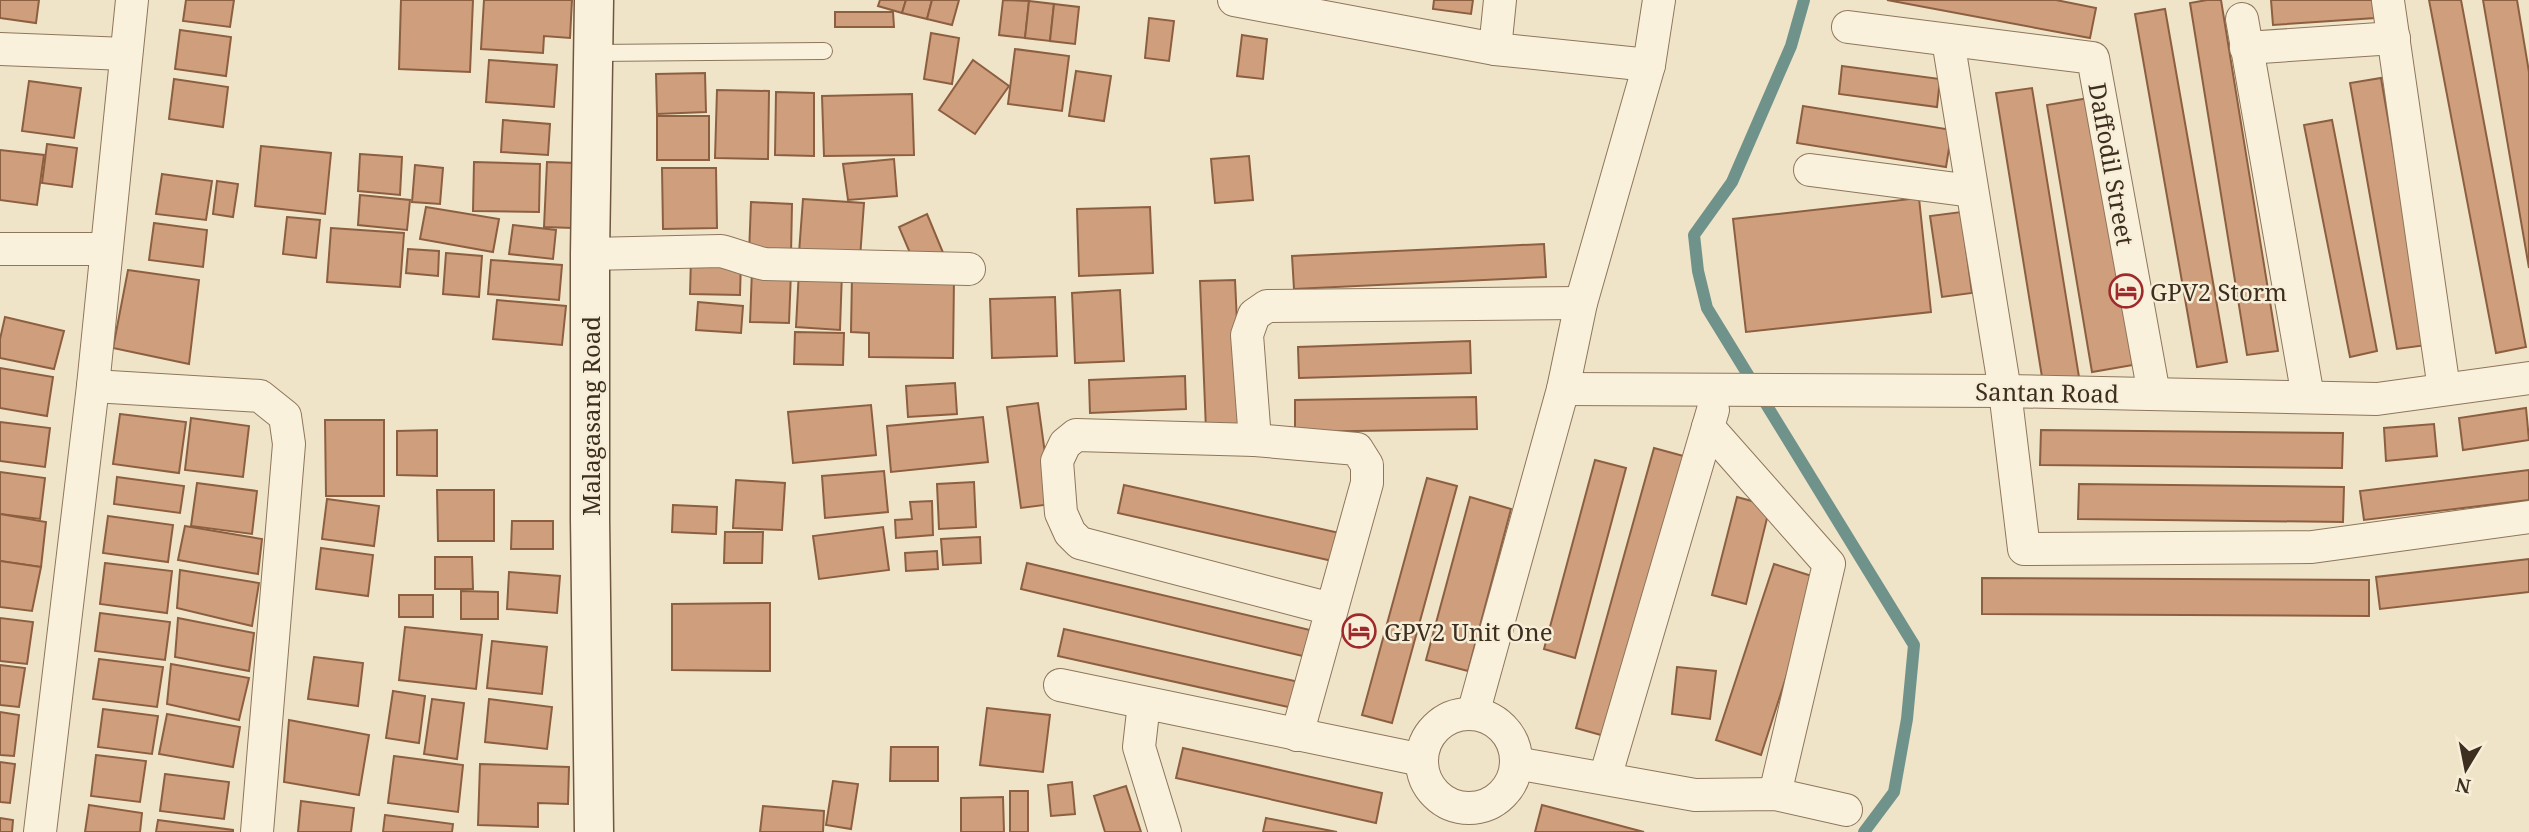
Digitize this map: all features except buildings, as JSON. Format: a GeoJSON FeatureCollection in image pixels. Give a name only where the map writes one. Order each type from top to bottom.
{"type":"FeatureCollection","features":[{"type":"Feature","properties":{"kind":"main road","name":"Malagasang Road"},"geometry":{"type":"LineString","coordinates":[[594,0],[590,254],[594,832]]}},
{"type":"Feature","properties":{"kind":"street"},"geometry":{"type":"LineString","coordinates":[[40,832],[93,386],[132,0]]}},
{"type":"Feature","properties":{"kind":"street"},"geometry":{"type":"LineString","coordinates":[[1234,0],[1348,11],[1495,49],[1649,65]]}},
{"type":"Feature","properties":{"kind":"street"},"geometry":{"type":"LineString","coordinates":[[1495,49],[1500,0]]}},
{"type":"Feature","properties":{"kind":"street"},"geometry":{"type":"LineString","coordinates":[[1473,714],[1563,389],[1581,303],[1649,65],[1659,0]]}},
{"type":"Feature","properties":{"kind":"street"},"geometry":{"type":"LineString","coordinates":[[2388,1],[2444,389]]}},
{"type":"Feature","properties":{"kind":"street"},"geometry":{"type":"LineString","coordinates":[[1848,27],[1948,40],[2005,391],[2024,549],[2312,547],[2529,517]]}},
{"type":"Feature","properties":{"kind":"street"},"geometry":{"type":"LineString","coordinates":[[2308,397],[2244,33],[2394,38]]}},
{"type":"Feature","properties":{"kind":"street","name":"Daffodil Street"},"geometry":{"type":"LineString","coordinates":[[1948,40],[2093,58],[2154,394]]}},
{"type":"Feature","properties":{"kind":"street"},"geometry":{"type":"LineString","coordinates":[[0,49],[126,54]]}},
{"type":"Feature","properties":{"kind":"street"},"geometry":{"type":"LineString","coordinates":[[1810,170],[1972,191]]}},
{"type":"Feature","properties":{"kind":"street"},"geometry":{"type":"LineString","coordinates":[[0,249],[106,249]]}},
{"type":"Feature","properties":{"kind":"street"},"geometry":{"type":"LineString","coordinates":[[590,254],[721,251],[736,254],[743,260],[765,264],[969,269]]}},
{"type":"Feature","properties":{"kind":"street"},"geometry":{"type":"LineString","coordinates":[[1255,440],[1247,335],[1254,315],[1267,306],[1581,303]]}},
{"type":"Feature","properties":{"kind":"street","name":"Santan Road"},"geometry":{"type":"LineString","coordinates":[[1563,389],[2005,391],[2377,398],[2529,378]]}},
{"type":"Feature","properties":{"kind":"street"},"geometry":{"type":"LineString","coordinates":[[93,386],[260,396],[285,416],[289,444],[257,832]]}},
{"type":"Feature","properties":{"kind":"street"},"geometry":{"type":"LineString","coordinates":[[1605,778],[1709,427],[1728,391]]}},
{"type":"Feature","properties":{"kind":"street"},"geometry":{"type":"LineString","coordinates":[[1709,427],[1829,564],[1775,794]]}},
{"type":"Feature","properties":{"kind":"street"},"geometry":{"type":"LineString","coordinates":[[1297,735],[1367,483],[1367,465],[1357,449],[1255,440],[1076,435],[1065,444],[1057,461],[1061,513],[1070,533],[1080,543],[1331,609]]}},
{"type":"Feature","properties":{"kind":"street"},"geometry":{"type":"LineString","coordinates":[[1060,685],[1422,760]]}},
{"type":"Feature","properties":{"kind":"street"},"geometry":{"type":"LineString","coordinates":[[1144,703],[1139,747],[1165,832]]}},
{"type":"Feature","properties":{"kind":"street"},"geometry":{"type":"LineString","coordinates":[[1473,714],[1500,725],[1515,749],[1516,763],[1513,778],[1505,791],[1463,820],[1430,786],[1424,774],[1422,760],[1424,745],[1432,731],[1444,721],[1458,715],[1473,714]]}},
{"type":"Feature","properties":{"kind":"street"},"geometry":{"type":"LineString","coordinates":[[1516,763],[1695,795],[1775,794],[1846,810]]}},
{"type":"Feature","properties":{"kind":"lane"},"geometry":{"type":"LineString","coordinates":[[594,53],[824,51]]}},
{"type":"Feature","properties":{"kind":"waterway"},"geometry":{"type":"LineString","coordinates":[[1804,0],[1791,46],[1732,182],[1694,235],[1698,271],[1707,308],[1914,645],[1907,719],[1894,792],[1864,832]]}},
{"type":"Feature","properties":{"kind":"place","name":"GPV2 Storm"},"geometry":{"type":"Point","coordinates":[2126,291]}},
{"type":"Feature","properties":{"kind":"place","name":"GPV2 Unit One"},"geometry":{"type":"Point","coordinates":[1359,631]}}]}
